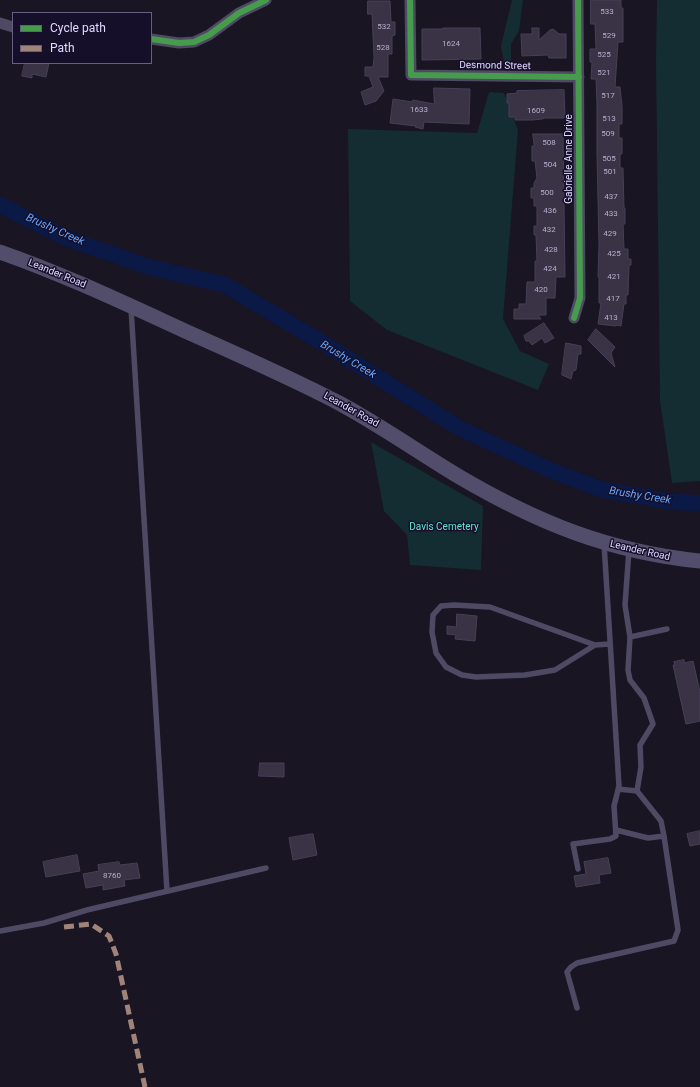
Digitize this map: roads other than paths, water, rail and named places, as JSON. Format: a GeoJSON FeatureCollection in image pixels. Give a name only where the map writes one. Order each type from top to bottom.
{"type":"FeatureCollection","features":[{"type":"Feature","properties":{"kind":"main road","name":"Leander Road"},"geometry":{"type":"LineString","coordinates":[[0,252],[80,283],[288,378],[340,404],[390,432],[457,475],[536,517],[575,534],[629,550],[672,558],[700,561]]}},
{"type":"Feature","properties":{"kind":"street"},"geometry":{"type":"LineString","coordinates":[[152,39],[185,43],[194,42],[209,35],[233,17],[266,0]]}},
{"type":"Feature","properties":{"kind":"street","name":"Desmond Street"},"geometry":{"type":"LineString","coordinates":[[410,0],[411,75],[578,77]]}},
{"type":"Feature","properties":{"kind":"street","name":"Gabrielle Anne Drive"},"geometry":{"type":"LineString","coordinates":[[574,318],[580,298],[578,0]]}},
{"type":"Feature","properties":{"kind":"street"},"geometry":{"type":"LineString","coordinates":[[0,23],[12,27]]}},
{"type":"Feature","properties":{"kind":"lane"},"geometry":{"type":"LineString","coordinates":[[130,306],[167,891]]}},
{"type":"Feature","properties":{"kind":"lane"},"geometry":{"type":"LineString","coordinates":[[578,870],[573,844],[610,839],[616,836],[614,806],[618,789],[604,543]]}},
{"type":"Feature","properties":{"kind":"lane"},"geometry":{"type":"LineString","coordinates":[[629,550],[625,605],[630,637],[628,670],[630,680],[644,698],[653,724],[640,745],[641,767],[637,791]]}},
{"type":"Feature","properties":{"kind":"lane"},"geometry":{"type":"LineString","coordinates":[[595,645],[555,670],[525,675],[476,677],[462,675],[446,667],[436,653],[432,632],[433,615],[441,606],[454,605],[490,608],[595,645],[610,644]]}},
{"type":"Feature","properties":{"kind":"lane"},"geometry":{"type":"LineString","coordinates":[[630,637],[667,629]]}},
{"type":"Feature","properties":{"kind":"lane"},"geometry":{"type":"LineString","coordinates":[[577,1008],[567,972],[577,962],[674,941],[678,930],[661,821],[637,791],[618,789]]}},
{"type":"Feature","properties":{"kind":"lane"},"geometry":{"type":"LineString","coordinates":[[616,830],[648,838],[664,836]]}},
{"type":"Feature","properties":{"kind":"lane"},"geometry":{"type":"LineString","coordinates":[[0,931],[44,923],[87,910],[266,868]]}},
{"type":"Feature","properties":{"kind":"waterway","name":"Brushy Creek"},"geometry":{"type":"LineString","coordinates":[[0,205],[66,238],[149,267],[225,285],[323,343],[459,428],[550,470],[603,490],[673,502],[700,503]]}},
{"type":"Feature","properties":{"kind":"park label","name":"Davis Cemetery"},"geometry":{"type":"Point","coordinates":[444,527]}}]}
